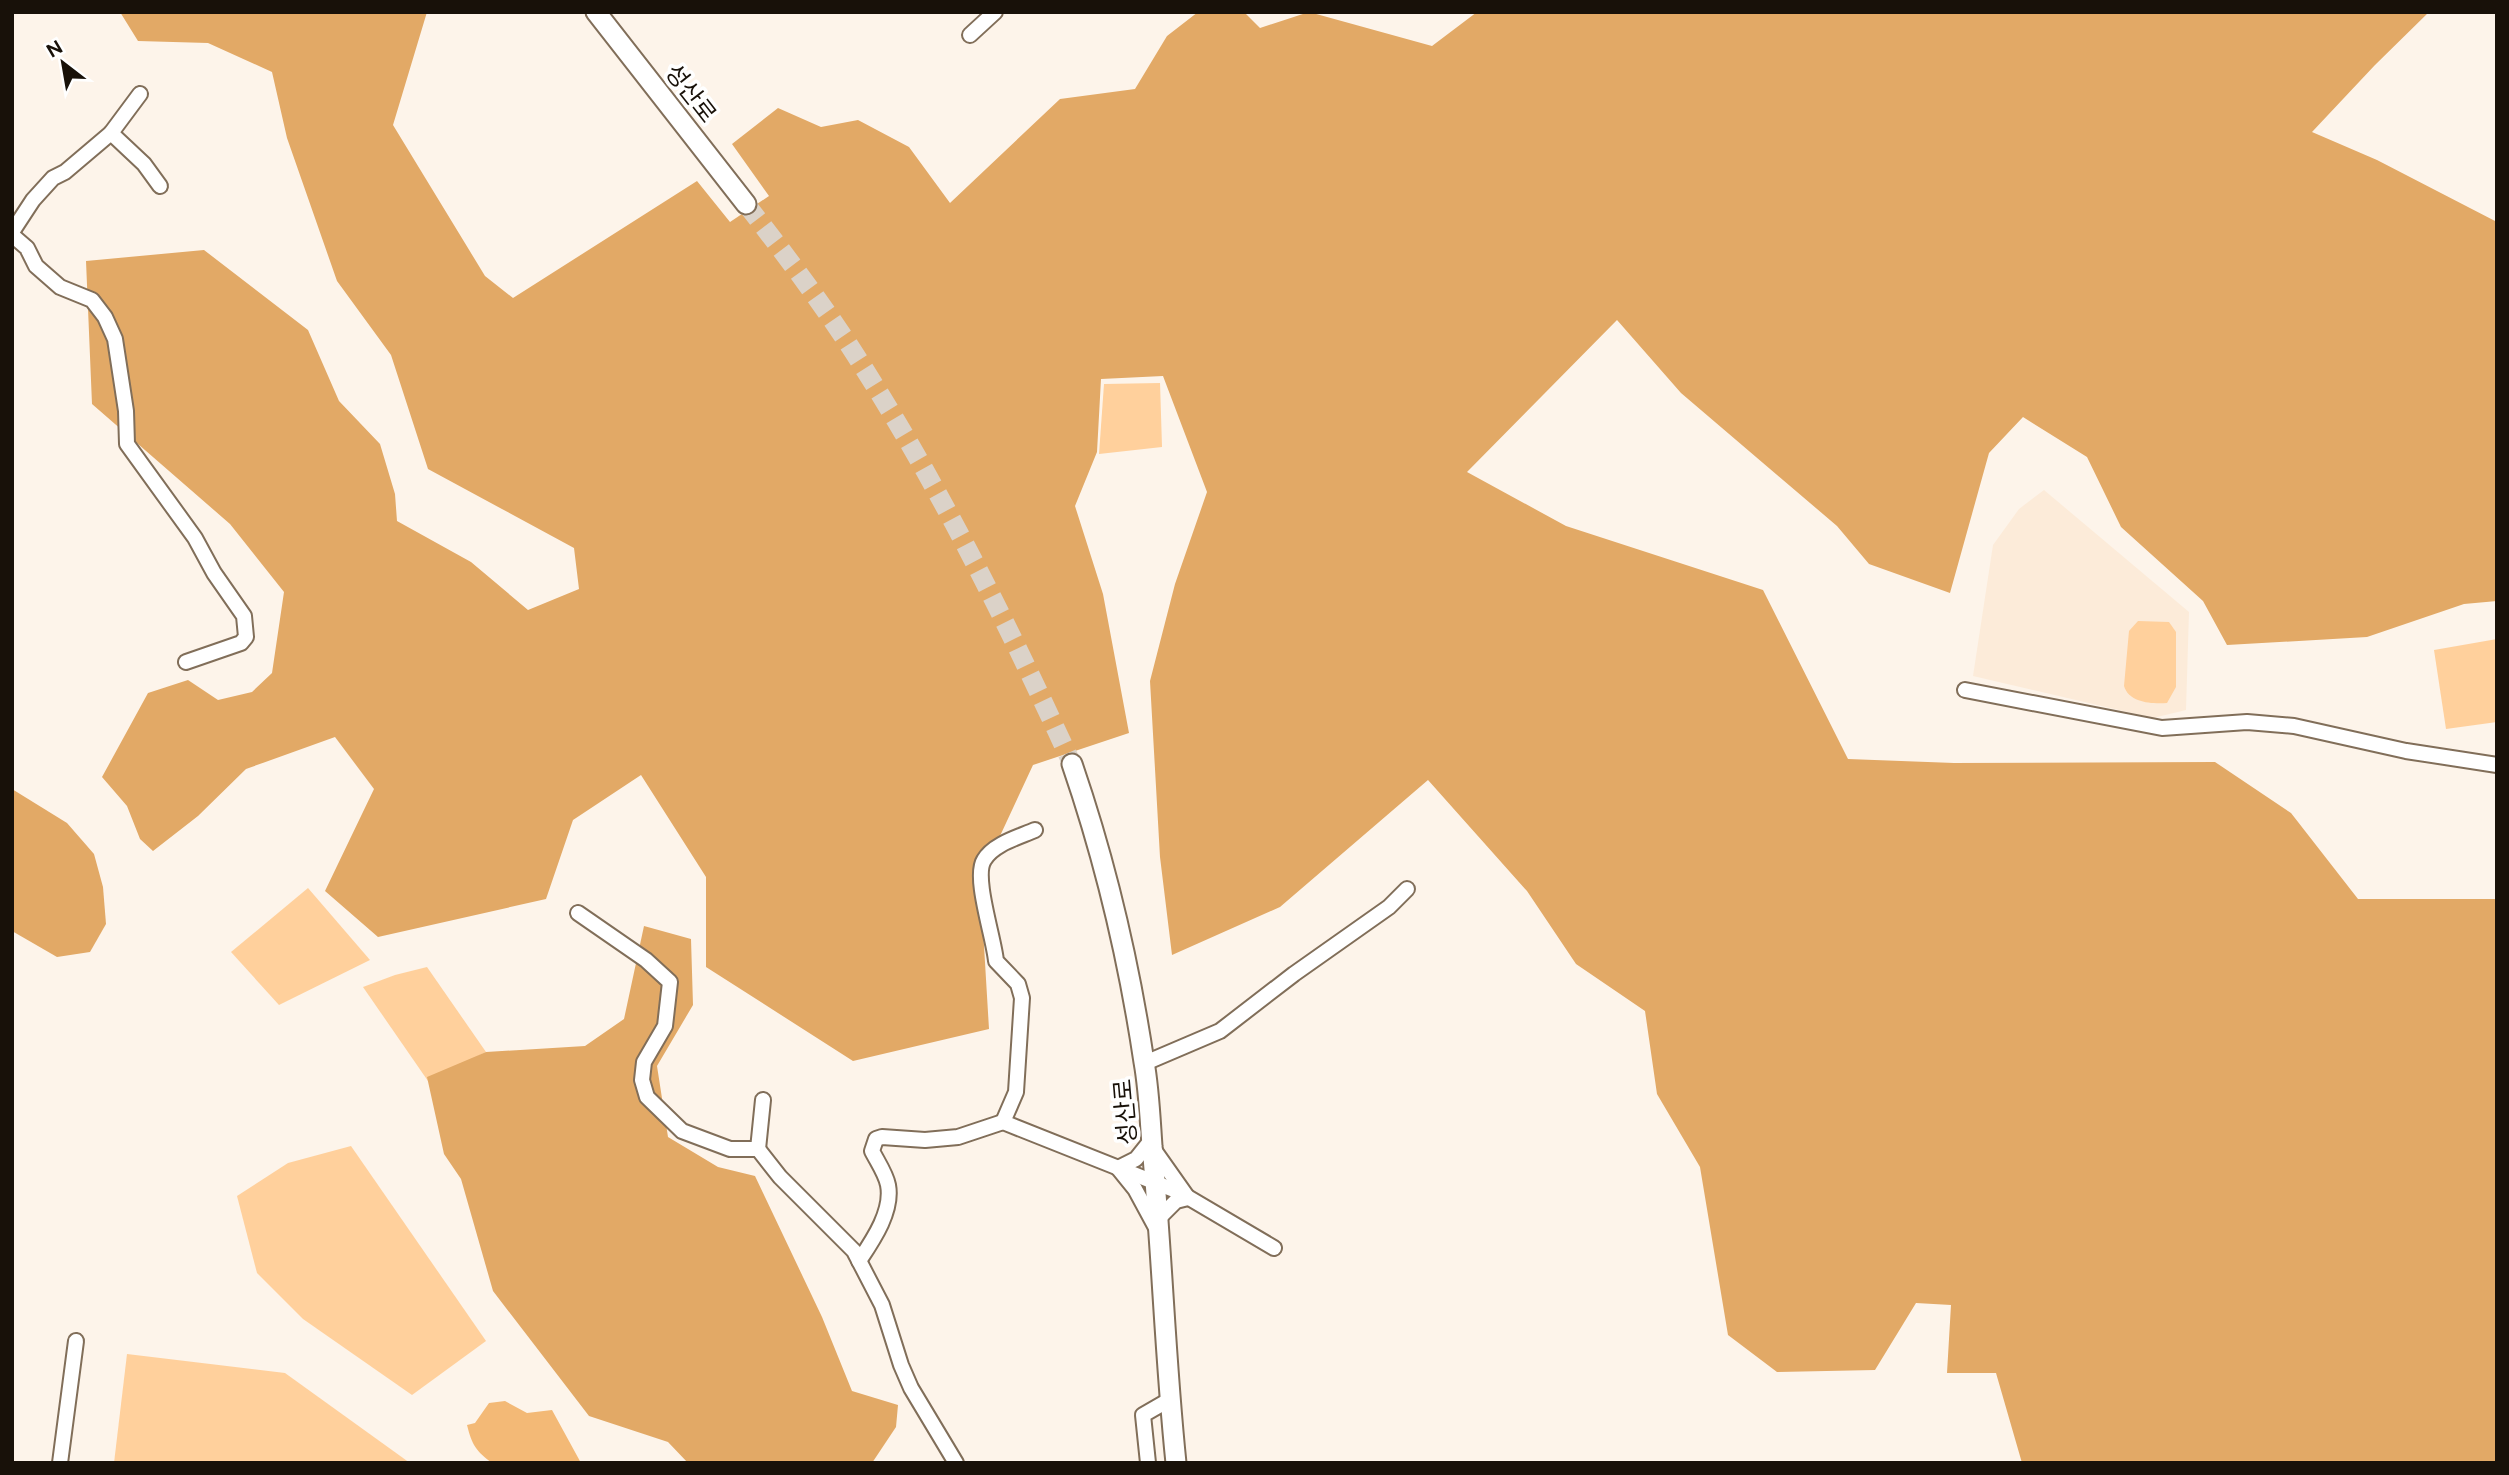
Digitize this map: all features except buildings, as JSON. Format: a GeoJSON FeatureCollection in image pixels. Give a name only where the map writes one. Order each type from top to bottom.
{"type":"FeatureCollection","features":[{"type":"Feature","properties":{"kind":"main road","name":"성산로"},"geometry":{"type":"LineString","coordinates":[[596,12],[746,204]]}},
{"type":"Feature","properties":{"kind":"main road","name":"성산로"},"geometry":{"type":"LineString","coordinates":[[1072,764],[1091,820],[1113,906],[1145,1063],[1176,1463]]}},
{"type":"Feature","properties":{"kind":"street"},"geometry":{"type":"LineString","coordinates":[[970,36],[995,12]]}},
{"type":"Feature","properties":{"kind":"street"},"geometry":{"type":"LineString","coordinates":[[140,94],[111,133],[65,172],[53,178],[33,200],[12,234],[27,248],[36,266],[60,287],[92,300],[105,317],[115,339],[126,411],[127,444],[195,538],[214,573],[244,616],[246,637],[242,643],[186,662]]}},
{"type":"Feature","properties":{"kind":"street"},"geometry":{"type":"LineString","coordinates":[[111,133],[144,164],[160,186]]}},
{"type":"Feature","properties":{"kind":"street"},"geometry":{"type":"LineString","coordinates":[[1965,690],[2162,728],[2247,722],[2294,726],[2406,751],[2497,765]]}},
{"type":"Feature","properties":{"kind":"street"},"geometry":{"type":"LineString","coordinates":[[1003,1122],[1016,1092],[1021,998],[1018,984],[996,961],[995,944],[980,879],[981,867],[985,858],[998,847],[1035,830]]}},
{"type":"Feature","properties":{"kind":"street"},"geometry":{"type":"LineString","coordinates":[[1145,1063],[1220,1031],[1294,974],[1389,907],[1406,889]]}},
{"type":"Feature","properties":{"kind":"street"},"geometry":{"type":"LineString","coordinates":[[578,913],[646,960],[670,982],[665,1026],[644,1062],[642,1080],[647,1097],[682,1131],[730,1149],[758,1149]]}},
{"type":"Feature","properties":{"kind":"street"},"geometry":{"type":"LineString","coordinates":[[763,1100],[758,1149],[780,1177],[854,1251],[882,1305],[911,1388],[956,1463]]}},
{"type":"Feature","properties":{"kind":"street"},"geometry":{"type":"LineString","coordinates":[[859,1261],[882,1220],[889,1194],[888,1182],[872,1151],[876,1139],[882,1137],[925,1140],[958,1137],[1003,1122],[1156,1183],[1188,1198],[1274,1248]]}},
{"type":"Feature","properties":{"kind":"street"},"geometry":{"type":"LineString","coordinates":[[1118,1168],[1136,1159],[1152,1143],[1188,1198]]}},
{"type":"Feature","properties":{"kind":"street"},"geometry":{"type":"LineString","coordinates":[[1118,1168],[1158,1226],[1176,1201],[1188,1198]]}},
{"type":"Feature","properties":{"kind":"street"},"geometry":{"type":"LineString","coordinates":[[60,1463],[76,1341]]}},
{"type":"Feature","properties":{"kind":"street"},"geometry":{"type":"LineString","coordinates":[[1148,1463],[1143,1415],[1170,1400]]}},
{"type":"Feature","properties":{"kind":"shaded area"},"geometry":{"type":"Polygon","coordinates":[[[120,12],[427,12],[393,125],[485,276],[513,298],[697,181],[730,222],[769,196],[732,144],[778,108],[821,127],[858,120],[909,147],[950,203],[1060,99],[1135,89],[1167,36],[1198,12],[1244,12],[1260,28],[1309,12],[1432,46],[1477,12],[2429,12],[2312,132],[2377,160],[2497,222],[2497,601],[2464,604],[2367,637],[2227,645],[2203,601],[2121,527],[2087,457],[2023,417],[1989,453],[1950,593],[1869,564],[1837,526],[1681,393],[1617,320],[1467,472],[1566,526],[1763,590],[1848,759],[1954,763],[2215,762],[2291,813],[2358,899],[2497,899],[2497,1463],[2022,1463],[1996,1373],[1947,1373],[1951,1305],[1916,1303],[1875,1370],[1777,1372],[1728,1335],[1700,1167],[1657,1094],[1645,1011],[1576,964],[1527,891],[1428,780],[1280,907],[1172,955],[1160,857],[1150,681],[1175,584],[1207,492],[1163,376],[1101,379],[1097,452],[1075,506],[1103,594],[1129,733],[1033,765],[980,879],[989,1029],[853,1061],[706,967],[706,877],[641,775],[573,820],[546,899],[378,937],[325,891],[374,789],[335,737],[246,769],[198,816],[153,851],[140,839],[127,806],[102,777],[148,693],[188,680],[218,700],[252,692],[272,673],[284,592],[230,524],[92,404],[86,261],[204,250],[308,330],[339,401],[380,444],[395,494],[397,521],[471,562],[528,610],[579,589],[574,548],[428,469],[391,355],[337,281],[287,138],[272,72],[208,43],[138,41],[120,12]]]}},
{"type":"Feature","properties":{"kind":"shaded area"},"geometry":{"type":"Polygon","coordinates":[[[1160,383],[1162,447],[1099,454],[1104,384],[1160,383]]]}},
{"type":"Feature","properties":{"kind":"shaded area"},"geometry":{"type":"Polygon","coordinates":[[[2044,490],[2189,612],[2186,710],[2153,718],[1973,676],[1993,545],[2019,509],[2044,490]]]}},
{"type":"Feature","properties":{"kind":"shaded area"},"geometry":{"type":"Polygon","coordinates":[[[2138,621],[2169,622],[2176,632],[2176,687],[2167,703],[2148,703],[2136,699],[2124,686],[2129,631],[2138,621]]]}},
{"type":"Feature","properties":{"kind":"shaded area"},"geometry":{"type":"Polygon","coordinates":[[[2497,639],[2497,722],[2446,729],[2434,650],[2497,639]]]}},
{"type":"Feature","properties":{"kind":"shaded area"},"geometry":{"type":"Polygon","coordinates":[[[12,789],[67,823],[94,854],[103,887],[106,924],[90,952],[57,957],[12,931],[12,789]]]}},
{"type":"Feature","properties":{"kind":"shaded area"},"geometry":{"type":"Polygon","coordinates":[[[308,888],[370,960],[279,1005],[231,952],[308,888]]]}},
{"type":"Feature","properties":{"kind":"shaded area"},"geometry":{"type":"Polygon","coordinates":[[[644,926],[691,939],[693,1005],[657,1066],[668,1137],[718,1167],[755,1176],[822,1317],[852,1391],[898,1405],[896,1427],[872,1463],[688,1463],[668,1442],[589,1416],[493,1291],[461,1179],[444,1154],[427,1077],[486,1052],[585,1046],[624,1019],[644,926]]]}},
{"type":"Feature","properties":{"kind":"shaded area"},"geometry":{"type":"Polygon","coordinates":[[[427,967],[486,1052],[428,1081],[363,987],[427,967]]]}},
{"type":"Feature","properties":{"kind":"shaded area"},"geometry":{"type":"Polygon","coordinates":[[[351,1146],[486,1341],[412,1395],[303,1319],[257,1273],[237,1196],[288,1163],[351,1146]]]}},
{"type":"Feature","properties":{"kind":"shaded area"},"geometry":{"type":"Polygon","coordinates":[[[127,1354],[285,1373],[410,1463],[114,1463],[127,1354]]]}},
{"type":"Feature","properties":{"kind":"shaded area"},"geometry":{"type":"Polygon","coordinates":[[[505,1401],[527,1413],[552,1410],[581,1463],[492,1463],[487,1459],[475,1447],[467,1425],[475,1423],[489,1403],[505,1401]]]}},
{"type":"Feature","properties":{"kind":"tunnel"},"geometry":{"type":"LineString","coordinates":[[746,204],[835,324],[910,444],[995,602],[1072,764]]}}]}
